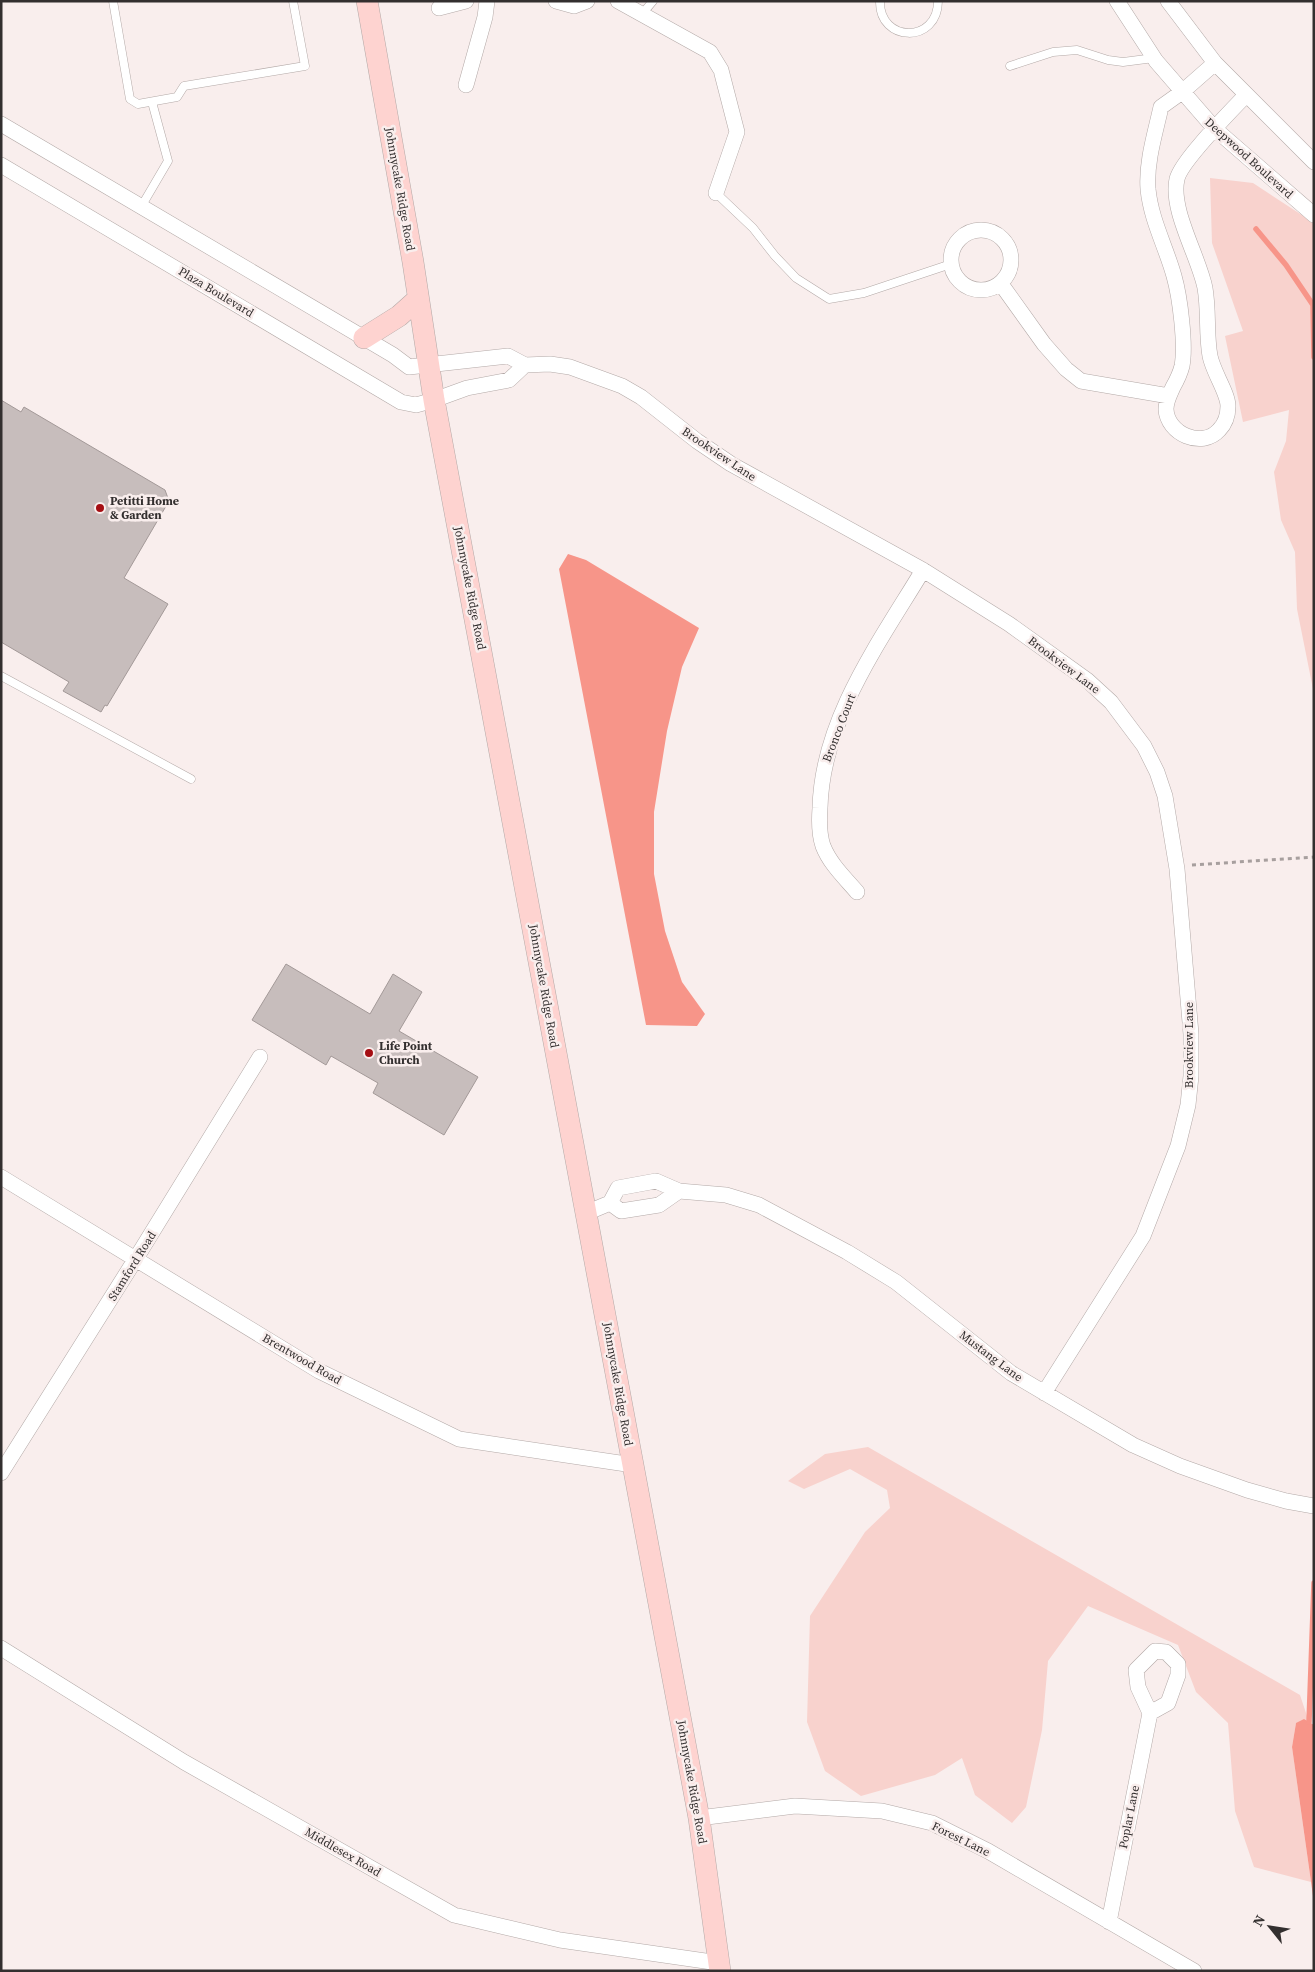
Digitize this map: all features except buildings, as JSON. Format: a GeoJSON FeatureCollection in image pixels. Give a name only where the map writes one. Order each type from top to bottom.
{"type":"FeatureCollection","features":[{"type":"Feature","properties":{"kind":"main road","name":"Johnnycake Ridge Road"},"geometry":{"type":"LineString","coordinates":[[367,1],[434,400],[699,1818],[719,1967]]}},
{"type":"Feature","properties":{"kind":"main road"},"geometry":{"type":"LineString","coordinates":[[364,338],[399,316],[418,299]]}},
{"type":"Feature","properties":{"kind":"street"},"geometry":{"type":"LineString","coordinates":[[439,8],[466,1]]}},
{"type":"Feature","properties":{"kind":"street"},"geometry":{"type":"LineString","coordinates":[[466,85],[485,17],[487,1]]}},
{"type":"Feature","properties":{"kind":"street"},"geometry":{"type":"LineString","coordinates":[[556,1],[574,6],[587,1]]}},
{"type":"Feature","properties":{"kind":"street"},"geometry":{"type":"LineString","coordinates":[[618,1],[710,52],[721,70],[737,132],[716,193]]}},
{"type":"Feature","properties":{"kind":"street","name":"Deepwood Boulevard"},"geometry":{"type":"LineString","coordinates":[[1117,1],[1154,58],[1215,129],[1314,215]]}},
{"type":"Feature","properties":{"kind":"street"},"geometry":{"type":"LineString","coordinates":[[1168,1],[1215,63],[1314,162]]}},
{"type":"Feature","properties":{"kind":"street"},"geometry":{"type":"LineString","coordinates":[[1215,63],[1182,92],[1161,107],[1149,159],[1148,188],[1152,214],[1175,278],[1182,330],[1182,364],[1166,408],[1168,418],[1174,428],[1191,439],[1211,437],[1224,423],[1227,416],[1228,403],[1214,371],[1210,356],[1205,288],[1179,209],[1176,194],[1177,178],[1187,161],[1246,95]]}},
{"type":"Feature","properties":{"kind":"street"},"geometry":{"type":"LineString","coordinates":[[1,124],[393,355],[408,367],[428,365]]}},
{"type":"Feature","properties":{"kind":"street","name":"Plaza Boulevard"},"geometry":{"type":"LineString","coordinates":[[1,165],[401,402],[416,405],[434,400]]}},
{"type":"Feature","properties":{"kind":"street"},"geometry":{"type":"LineString","coordinates":[[978,230],[988,230],[1004,240],[1012,258],[1011,267],[1001,284],[993,289],[984,291],[966,287],[958,281],[951,264],[951,254],[954,246],[968,232],[978,230]]}},
{"type":"Feature","properties":{"kind":"street"},"geometry":{"type":"LineString","coordinates":[[1001,284],[1044,344],[1066,369],[1081,381],[1169,396]]}},
{"type":"Feature","properties":{"kind":"street","name":"Brookview Lane"},"geometry":{"type":"LineString","coordinates":[[428,365],[508,356],[525,365],[550,364],[570,367],[622,386],[641,397],[696,441],[731,464],[923,570],[1009,624],[1087,680],[1111,702],[1144,746],[1157,772],[1165,796],[1176,866],[1191,1034],[1188,1105],[1178,1146],[1143,1236],[1044,1393]]}},
{"type":"Feature","properties":{"kind":"street"},"geometry":{"type":"LineString","coordinates":[[434,400],[467,388],[509,380],[525,365]]}},
{"type":"Feature","properties":{"kind":"street","name":"Bronco Court"},"geometry":{"type":"LineString","coordinates":[[858,892],[832,862],[819,830],[820,789],[824,768],[843,711],[854,688],[923,570]]}},
{"type":"Feature","properties":{"kind":"street","name":"Stamford Road"},"geometry":{"type":"LineString","coordinates":[[1,1473],[260,1056]]}},
{"type":"Feature","properties":{"kind":"street","name":"Brentwood Road"},"geometry":{"type":"LineString","coordinates":[[1,1177],[319,1371],[459,1439],[633,1465]]}},
{"type":"Feature","properties":{"kind":"street","name":"Mustang Lane"},"geometry":{"type":"LineString","coordinates":[[586,1213],[610,1203],[618,1188],[656,1181],[679,1191],[726,1195],[759,1206],[847,1252],[896,1282],[1010,1373],[1133,1445],[1180,1466],[1247,1490],[1286,1501],[1314,1506]]}},
{"type":"Feature","properties":{"kind":"street"},"geometry":{"type":"LineString","coordinates":[[610,1203],[621,1211],[650,1207],[659,1205],[679,1191]]}},
{"type":"Feature","properties":{"kind":"street","name":"Middlesex Road"},"geometry":{"type":"LineString","coordinates":[[1,1648],[184,1762],[454,1915],[560,1940],[719,1967]]}},
{"type":"Feature","properties":{"kind":"street","name":"Poplar Lane"},"geometry":{"type":"LineString","coordinates":[[1108,1922],[1150,1713]]}},
{"type":"Feature","properties":{"kind":"street","name":"Forest Lane"},"geometry":{"type":"LineString","coordinates":[[699,1818],[795,1806],[882,1810],[932,1823],[988,1851],[1194,1971]]}},
{"type":"Feature","properties":{"kind":"lane"},"geometry":{"type":"LineString","coordinates":[[113,1],[130,99],[138,104],[177,97],[184,86],[305,66],[293,1]]}},
{"type":"Feature","properties":{"kind":"lane"},"geometry":{"type":"LineString","coordinates":[[642,14],[653,1]]}},
{"type":"Feature","properties":{"kind":"lane"},"geometry":{"type":"LineString","coordinates":[[880,1],[883,17],[888,25],[897,31],[906,33],[926,28],[933,22],[938,12],[938,1]]}},
{"type":"Feature","properties":{"kind":"lane"},"geometry":{"type":"LineString","coordinates":[[1010,66],[1053,52],[1077,50],[1108,60],[1123,62],[1154,58]]}},
{"type":"Feature","properties":{"kind":"lane"},"geometry":{"type":"LineString","coordinates":[[141,207],[168,161],[152,102]]}},
{"type":"Feature","properties":{"kind":"lane"},"geometry":{"type":"LineString","coordinates":[[716,193],[753,228],[775,256],[796,278],[829,299],[864,293],[951,264]]}},
{"type":"Feature","properties":{"kind":"lane"},"geometry":{"type":"LineString","coordinates":[[1,676],[192,778]]}},
{"type":"Feature","properties":{"kind":"path"},"geometry":{"type":"LineString","coordinates":[[1176,866],[1314,857]]}},
{"type":"Feature","properties":{"kind":"shaded area"},"geometry":{"type":"Polygon","coordinates":[[[1210,178],[1253,183],[1314,223],[1314,694],[1297,609],[1295,552],[1281,520],[1274,472],[1286,441],[1289,410],[1243,422],[1225,336],[1243,331],[1212,243],[1210,178]]]}},
{"type":"Feature","properties":{"kind":"shaded area"},"geometry":{"type":"Polygon","coordinates":[[[568,554],[586,560],[699,628],[682,667],[667,731],[654,812],[654,874],[665,931],[682,982],[705,1014],[697,1026],[646,1025],[559,569],[568,554]]]}},
{"type":"Feature","properties":{"kind":"shaded area"},"geometry":{"type":"Polygon","coordinates":[[[868,1447],[1300,1695],[1309,1722],[1296,1723],[1292,1747],[1311,1882],[1254,1867],[1235,1811],[1228,1723],[1196,1692],[1178,1645],[1088,1606],[1048,1661],[1042,1730],[1026,1807],[1012,1823],[975,1795],[962,1758],[935,1775],[861,1796],[825,1771],[807,1722],[810,1616],[865,1532],[890,1508],[887,1490],[850,1469],[804,1489],[788,1481],[825,1454],[868,1447]]]}},
{"type":"Feature","properties":{"kind":"shaded area"},"geometry":{"type":"Polygon","coordinates":[[[1304,1719],[1314,1725],[1314,1924],[1313,1896],[1292,1747],[1296,1723],[1304,1719]]]}},
{"type":"Feature","properties":{"kind":"waterway"},"geometry":{"type":"LineString","coordinates":[[1256,229],[1286,265],[1313,305],[1314,357]]}},
{"type":"Feature","properties":{"kind":"waterway"},"geometry":{"type":"LineString","coordinates":[[1309,1722],[1314,1583]]}},
{"type":"Feature","properties":{"kind":"place","name":"Petitti Home & Garden"},"geometry":{"type":"Point","coordinates":[100,508]}},
{"type":"Feature","properties":{"kind":"place","name":"Life Point Church"},"geometry":{"type":"Point","coordinates":[369,1053]}}]}
